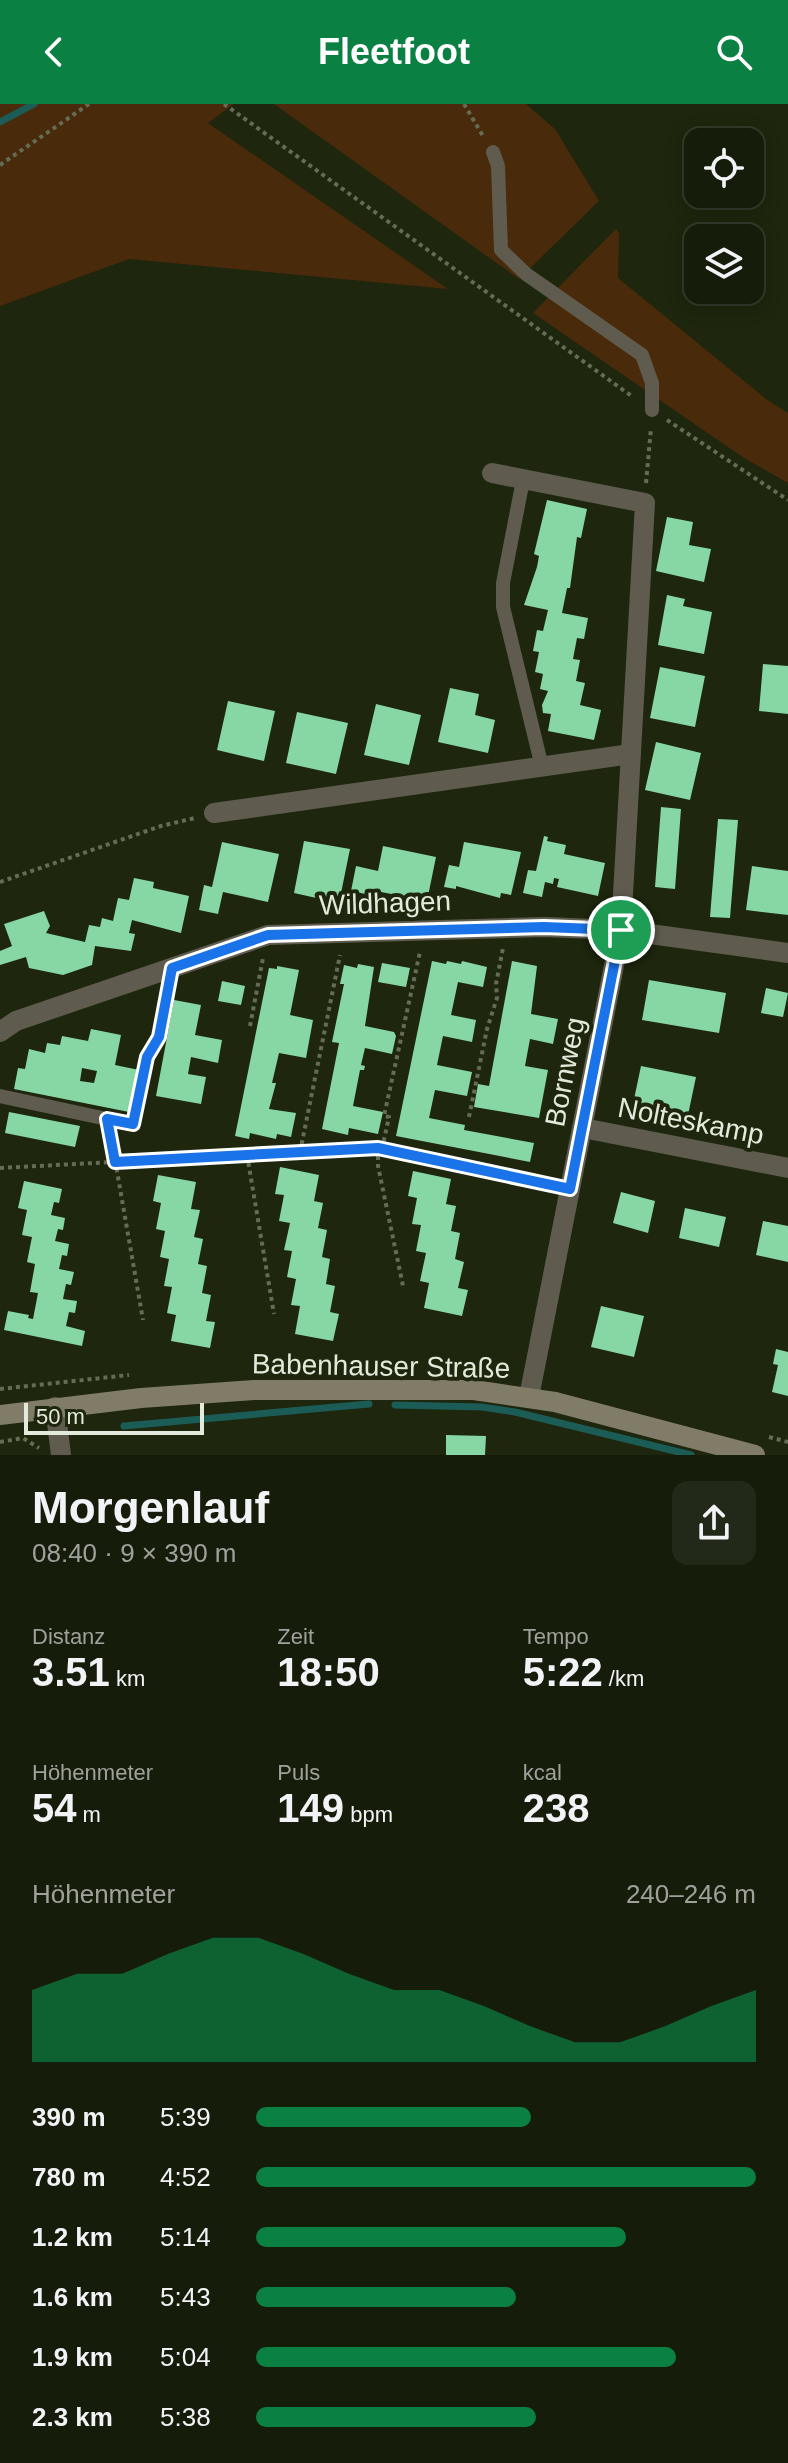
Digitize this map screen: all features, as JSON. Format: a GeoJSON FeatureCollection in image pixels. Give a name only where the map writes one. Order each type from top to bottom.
{"type":"FeatureCollection","features":[{"type":"Feature","properties":{"kind":"main road","name":"Babenhauser Straße"},"geometry":{"type":"LineString","coordinates":[[0,1415],[55,1407],[295,1388],[474,1390],[529,1397],[616,1417],[755,1455]]}},
{"type":"Feature","properties":{"kind":"street"},"geometry":{"type":"LineString","coordinates":[[492,473],[645,503]]}},
{"type":"Feature","properties":{"kind":"street","name":"Bornweg"},"geometry":{"type":"LineString","coordinates":[[529,1397],[621,930],[645,503]]}},
{"type":"Feature","properties":{"kind":"street"},"geometry":{"type":"LineString","coordinates":[[214,813],[631,754]]}},
{"type":"Feature","properties":{"kind":"street","name":"Wildhagen"},"geometry":{"type":"LineString","coordinates":[[0,1032],[16,1021],[268,935],[507,928],[621,930],[788,953]]}},
{"type":"Feature","properties":{"kind":"street","name":"Nolteskamp"},"geometry":{"type":"LineString","coordinates":[[583,1128],[788,1168]]}},
{"type":"Feature","properties":{"kind":"street"},"geometry":{"type":"LineString","coordinates":[[55,1407],[61,1455]]}},
{"type":"Feature","properties":{"kind":"lane"},"geometry":{"type":"LineString","coordinates":[[493,152],[498,166],[501,250],[526,274],[642,355],[652,383],[652,410]]}},
{"type":"Feature","properties":{"kind":"lane"},"geometry":{"type":"LineString","coordinates":[[523,480],[503,583],[503,607],[542,767]]}},
{"type":"Feature","properties":{"kind":"lane"},"geometry":{"type":"LineString","coordinates":[[0,1096],[107,1119]]}},
{"type":"Feature","properties":{"kind":"path"},"geometry":{"type":"LineString","coordinates":[[0,165],[89,104]]}},
{"type":"Feature","properties":{"kind":"path"},"geometry":{"type":"LineString","coordinates":[[224,104],[652,410],[788,500]]}},
{"type":"Feature","properties":{"kind":"path"},"geometry":{"type":"LineString","coordinates":[[464,104],[493,152]]}},
{"type":"Feature","properties":{"kind":"path"},"geometry":{"type":"LineString","coordinates":[[645,503],[652,410]]}},
{"type":"Feature","properties":{"kind":"path"},"geometry":{"type":"LineString","coordinates":[[0,882],[161,826],[214,813]]}},
{"type":"Feature","properties":{"kind":"path"},"geometry":{"type":"LineString","coordinates":[[469,1117],[487,1029],[497,998],[496,984],[507,928]]}},
{"type":"Feature","properties":{"kind":"path"},"geometry":{"type":"LineString","coordinates":[[403,1286],[378,1166],[389,1117],[384,1116],[386,1104],[425,930]]}},
{"type":"Feature","properties":{"kind":"path"},"geometry":{"type":"LineString","coordinates":[[300,1152],[344,933]]}},
{"type":"Feature","properties":{"kind":"path"},"geometry":{"type":"LineString","coordinates":[[250,1026],[268,935]]}},
{"type":"Feature","properties":{"kind":"path"},"geometry":{"type":"LineString","coordinates":[[143,1320],[107,1119],[133,1124],[147,1057],[159,1037],[172,968]]}},
{"type":"Feature","properties":{"kind":"path"},"geometry":{"type":"LineString","coordinates":[[0,1168],[380,1149],[570,1189]]}},
{"type":"Feature","properties":{"kind":"path"},"geometry":{"type":"LineString","coordinates":[[247,1155],[274,1314]]}},
{"type":"Feature","properties":{"kind":"path"},"geometry":{"type":"LineString","coordinates":[[0,1442],[23,1438],[38,1447],[43,1455]]}},
{"type":"Feature","properties":{"kind":"shaded area"},"geometry":{"type":"Polygon","coordinates":[[[0,104],[234,104],[208,123],[448,289],[129,259],[0,306],[0,104]]]}},
{"type":"Feature","properties":{"kind":"shaded area"},"geometry":{"type":"Polygon","coordinates":[[[274,104],[526,104],[555,129],[599,201],[519,279],[274,104]]]}},
{"type":"Feature","properties":{"kind":"shaded area"},"geometry":{"type":"Polygon","coordinates":[[[616,229],[619,233],[618,278],[766,399],[788,413],[788,483],[744,458],[533,313],[616,229]]]}},
{"type":"Feature","properties":{"kind":"building"},"geometry":{"type":"Polygon","coordinates":[[[547,500],[587,509],[581,538],[577,537],[570,588],[567,588],[562,613],[588,618],[584,639],[577,638],[573,659],[580,660],[576,681],[585,683],[580,705],[601,710],[594,740],[548,731],[551,714],[543,713],[542,705],[548,691],[540,689],[543,674],[535,672],[539,652],[533,651],[537,630],[543,631],[548,610],[524,605],[537,567],[539,556],[534,554],[547,500]]]}},
{"type":"Feature","properties":{"kind":"building"},"geometry":{"type":"Polygon","coordinates":[[[667,517],[693,522],[689,545],[711,549],[704,582],[656,571],[667,517]]]}},
{"type":"Feature","properties":{"kind":"building"},"geometry":{"type":"Polygon","coordinates":[[[667,595],[685,599],[683,606],[712,612],[704,654],[658,645],[667,595]]]}},
{"type":"Feature","properties":{"kind":"building"},"geometry":{"type":"Polygon","coordinates":[[[763,664],[788,666],[788,714],[759,711],[763,664]]]}},
{"type":"Feature","properties":{"kind":"building"},"geometry":{"type":"Polygon","coordinates":[[[660,667],[705,676],[695,727],[650,718],[660,667]]]}},
{"type":"Feature","properties":{"kind":"building"},"geometry":{"type":"Polygon","coordinates":[[[450,688],[479,694],[475,715],[495,720],[488,753],[438,742],[450,688]]]}},
{"type":"Feature","properties":{"kind":"building"},"geometry":{"type":"Polygon","coordinates":[[[228,701],[275,711],[264,761],[217,750],[228,701]]]}},
{"type":"Feature","properties":{"kind":"building"},"geometry":{"type":"Polygon","coordinates":[[[376,704],[421,715],[409,765],[364,755],[376,704]]]}},
{"type":"Feature","properties":{"kind":"building"},"geometry":{"type":"Polygon","coordinates":[[[297,712],[348,723],[336,774],[286,763],[297,712]]]}},
{"type":"Feature","properties":{"kind":"building"},"geometry":{"type":"Polygon","coordinates":[[[656,742],[701,753],[690,800],[645,790],[656,742]]]}},
{"type":"Feature","properties":{"kind":"building"},"geometry":{"type":"Polygon","coordinates":[[[661,807],[681,809],[675,889],[655,887],[661,807]]]}},
{"type":"Feature","properties":{"kind":"building"},"geometry":{"type":"Polygon","coordinates":[[[718,819],[738,820],[730,918],[710,917],[718,819]]]}},
{"type":"Feature","properties":{"kind":"building"},"geometry":{"type":"Polygon","coordinates":[[[544,836],[548,837],[547,841],[566,845],[564,854],[605,863],[598,896],[557,887],[559,879],[554,878],[553,884],[545,882],[542,897],[523,893],[528,870],[536,871],[544,836]]]}},
{"type":"Feature","properties":{"kind":"building"},"geometry":{"type":"Polygon","coordinates":[[[304,841],[350,849],[339,903],[294,893],[304,841]]]}},
{"type":"Feature","properties":{"kind":"building"},"geometry":{"type":"Polygon","coordinates":[[[222,842],[279,854],[268,902],[223,892],[218,914],[199,910],[204,885],[212,887],[222,842]]]}},
{"type":"Feature","properties":{"kind":"building"},"geometry":{"type":"Polygon","coordinates":[[[464,842],[521,852],[511,895],[501,893],[500,898],[456,886],[456,889],[444,887],[449,865],[459,867],[464,842]]]}},
{"type":"Feature","properties":{"kind":"building"},"geometry":{"type":"Polygon","coordinates":[[[383,846],[436,857],[427,901],[376,891],[375,896],[351,891],[356,866],[378,871],[383,846]]]}},
{"type":"Feature","properties":{"kind":"building"},"geometry":{"type":"Polygon","coordinates":[[[752,866],[788,871],[788,915],[746,910],[752,866]]]}},
{"type":"Feature","properties":{"kind":"building"},"geometry":{"type":"Polygon","coordinates":[[[134,878],[154,882],[153,888],[189,896],[181,933],[132,920],[129,933],[135,934],[131,951],[95,946],[92,965],[63,975],[29,968],[26,957],[0,965],[0,951],[12,946],[4,924],[44,911],[50,926],[46,933],[85,942],[89,925],[100,927],[102,918],[113,921],[118,898],[129,900],[134,878]]]}},
{"type":"Feature","properties":{"kind":"building"},"geometry":{"type":"Polygon","coordinates":[[[432,961],[461,964],[462,961],[487,967],[483,987],[458,982],[451,1015],[476,1020],[472,1042],[443,1036],[437,1065],[472,1072],[467,1096],[435,1090],[429,1118],[465,1125],[464,1130],[534,1143],[530,1162],[396,1136],[432,961]]]}},
{"type":"Feature","properties":{"kind":"building"},"geometry":{"type":"Polygon","coordinates":[[[512,961],[537,966],[531,1014],[558,1019],[553,1044],[530,1039],[525,1066],[548,1070],[539,1118],[474,1107],[478,1084],[489,1086],[512,961]]]}},
{"type":"Feature","properties":{"kind":"building"},"geometry":{"type":"Polygon","coordinates":[[[382,963],[410,968],[406,987],[378,982],[382,963]]]}},
{"type":"Feature","properties":{"kind":"building"},"geometry":{"type":"Polygon","coordinates":[[[358,964],[374,967],[365,1026],[394,1032],[396,1036],[392,1054],[365,1048],[361,1065],[365,1066],[364,1070],[360,1070],[353,1106],[383,1112],[378,1134],[349,1128],[348,1135],[322,1129],[339,1043],[332,1042],[344,984],[340,984],[344,965],[357,968],[358,964]]]}},
{"type":"Feature","properties":{"kind":"building"},"geometry":{"type":"Polygon","coordinates":[[[277,966],[299,970],[290,1015],[313,1020],[306,1058],[279,1053],[272,1083],[276,1083],[269,1109],[296,1113],[291,1137],[277,1134],[276,1139],[250,1133],[249,1139],[235,1136],[269,968],[277,969],[277,966]]]}},
{"type":"Feature","properties":{"kind":"building"},"geometry":{"type":"Polygon","coordinates":[[[649,980],[726,993],[719,1033],[642,1020],[649,980]]]}},
{"type":"Feature","properties":{"kind":"building"},"geometry":{"type":"Polygon","coordinates":[[[222,981],[245,986],[241,1005],[218,1001],[222,981]]]}},
{"type":"Feature","properties":{"kind":"building"},"geometry":{"type":"Polygon","coordinates":[[[766,988],[788,993],[783,1017],[761,1013],[766,988]]]}},
{"type":"Feature","properties":{"kind":"building"},"geometry":{"type":"Polygon","coordinates":[[[174,1000],[201,1005],[195,1035],[222,1040],[218,1063],[191,1057],[188,1074],[206,1077],[201,1104],[156,1096],[174,1000]]]}},
{"type":"Feature","properties":{"kind":"building"},"geometry":{"type":"Polygon","coordinates":[[[91,1029],[121,1035],[115,1065],[139,1070],[134,1113],[14,1089],[18,1068],[25,1069],[29,1049],[45,1053],[47,1043],[60,1045],[62,1036],[88,1041],[91,1029]],[[82,1068],[80,1081],[94,1083],[97,1071],[82,1068]]]}},
{"type":"Feature","properties":{"kind":"building"},"geometry":{"type":"Polygon","coordinates":[[[641,1066],[696,1077],[688,1115],[633,1104],[641,1066]]]}},
{"type":"Feature","properties":{"kind":"building"},"geometry":{"type":"Polygon","coordinates":[[[9,1112],[80,1126],[75,1147],[5,1133],[9,1112]]]}},
{"type":"Feature","properties":{"kind":"building"},"geometry":{"type":"Polygon","coordinates":[[[280,1167],[319,1175],[314,1201],[323,1203],[318,1228],[327,1230],[322,1257],[330,1259],[326,1284],[335,1286],[330,1312],[339,1314],[333,1341],[295,1334],[300,1306],[291,1305],[296,1279],[287,1277],[292,1251],[284,1250],[290,1223],[279,1221],[284,1195],[275,1194],[280,1167]]]}},
{"type":"Feature","properties":{"kind":"building"},"geometry":{"type":"Polygon","coordinates":[[[413,1171],[451,1179],[446,1204],[456,1206],[451,1231],[460,1233],[455,1259],[464,1262],[458,1288],[468,1290],[462,1316],[424,1308],[429,1283],[420,1281],[426,1253],[416,1251],[421,1225],[412,1224],[417,1198],[408,1196],[413,1171]]]}},
{"type":"Feature","properties":{"kind":"building"},"geometry":{"type":"Polygon","coordinates":[[[158,1175],[196,1182],[191,1209],[200,1210],[194,1237],[203,1239],[198,1264],[207,1266],[202,1293],[211,1295],[206,1321],[215,1322],[210,1348],[171,1341],[176,1315],[167,1313],[172,1287],[164,1286],[169,1259],[160,1257],[165,1231],[156,1229],[161,1203],[153,1201],[158,1175]]]}},
{"type":"Feature","properties":{"kind":"building"},"geometry":{"type":"Polygon","coordinates":[[[24,1181],[62,1189],[59,1203],[54,1202],[51,1215],[65,1218],[63,1230],[58,1229],[55,1241],[69,1244],[67,1256],[62,1255],[59,1269],[74,1272],[71,1285],[66,1284],[63,1299],[77,1301],[75,1313],[69,1312],[66,1326],[85,1331],[82,1346],[4,1330],[8,1311],[29,1315],[28,1318],[33,1319],[38,1293],[30,1292],[35,1264],[27,1262],[32,1237],[22,1235],[27,1210],[18,1208],[24,1181]]]}},
{"type":"Feature","properties":{"kind":"building"},"geometry":{"type":"Polygon","coordinates":[[[621,1192],[655,1201],[648,1233],[613,1223],[621,1192]]]}},
{"type":"Feature","properties":{"kind":"building"},"geometry":{"type":"Polygon","coordinates":[[[685,1208],[726,1217],[719,1247],[679,1238],[685,1208]]]}},
{"type":"Feature","properties":{"kind":"building"},"geometry":{"type":"Polygon","coordinates":[[[763,1221],[788,1226],[788,1262],[756,1255],[763,1221]]]}},
{"type":"Feature","properties":{"kind":"building"},"geometry":{"type":"Polygon","coordinates":[[[601,1306],[644,1316],[634,1357],[591,1347],[601,1306]]]}},
{"type":"Feature","properties":{"kind":"building"},"geometry":{"type":"Polygon","coordinates":[[[776,1349],[788,1352],[788,1396],[772,1392],[778,1365],[773,1364],[776,1349]]]}},
{"type":"Feature","properties":{"kind":"building"},"geometry":{"type":"Polygon","coordinates":[[[446,1435],[486,1436],[485,1455],[446,1455],[446,1435]]]}},
{"type":"Feature","properties":{"kind":"waterway"},"geometry":{"type":"LineString","coordinates":[[0,122],[34,104]]}},
{"type":"Feature","properties":{"kind":"waterway"},"geometry":{"type":"LineString","coordinates":[[124,1426],[369,1404]]}},
{"type":"Feature","properties":{"kind":"waterway"},"geometry":{"type":"LineString","coordinates":[[395,1405],[482,1407],[515,1412],[691,1455]]}},
{"type":"Feature","properties":{"kind":"route"},"geometry":{"type":"LineString","coordinates":[[544,927],[621,930],[570,1189],[378,1148],[115,1162],[107,1119],[133,1124],[147,1057],[159,1037],[172,968],[268,935],[544,927]]}}]}
